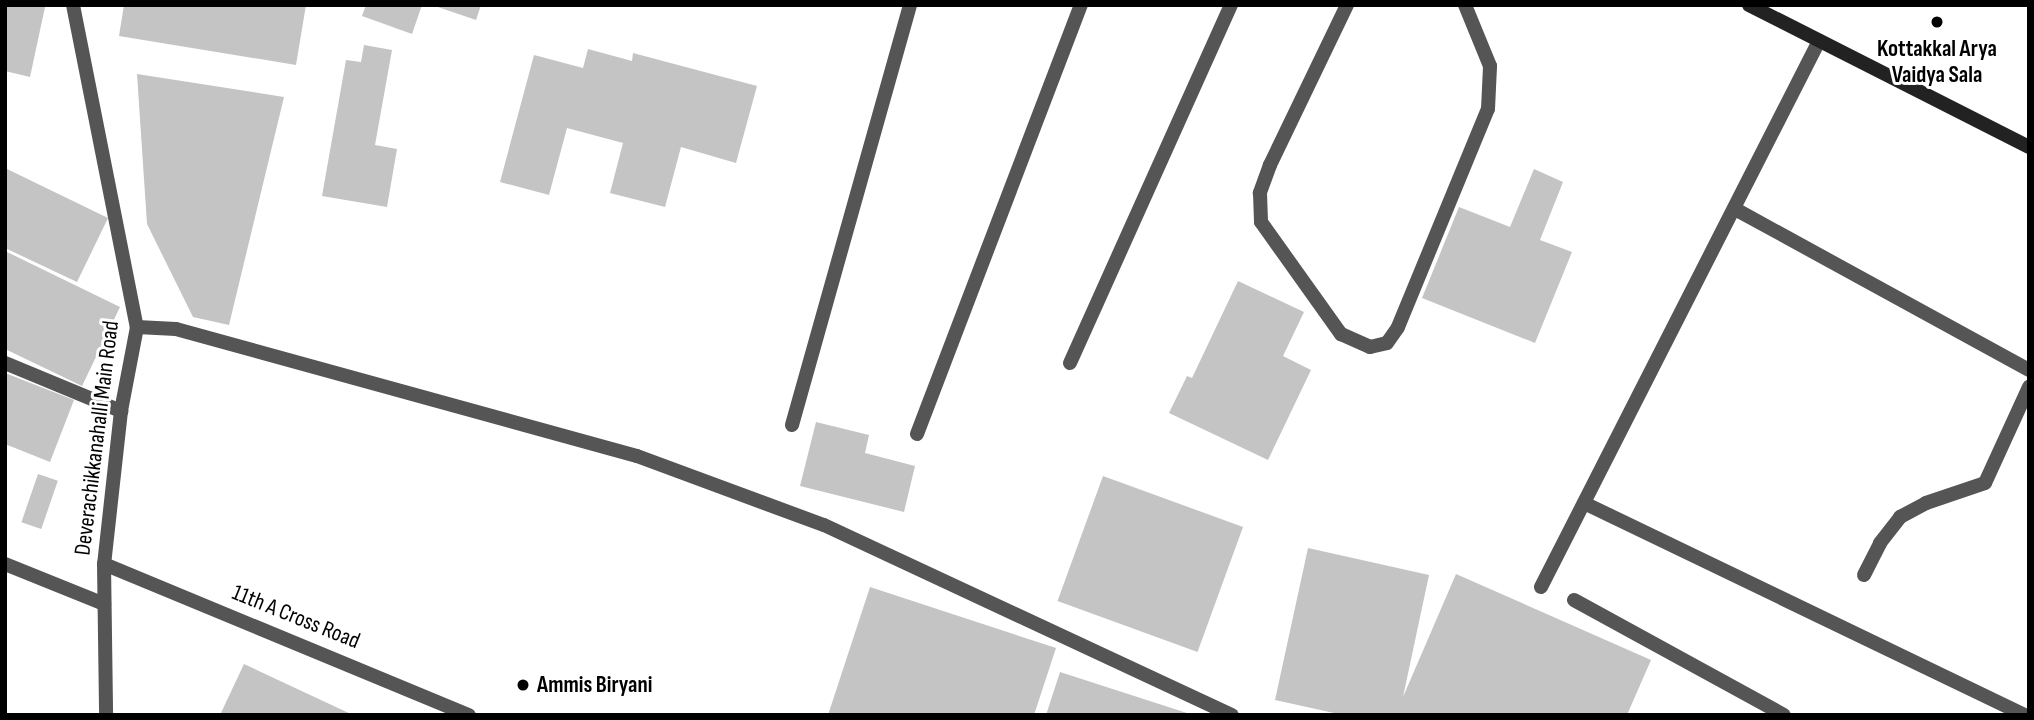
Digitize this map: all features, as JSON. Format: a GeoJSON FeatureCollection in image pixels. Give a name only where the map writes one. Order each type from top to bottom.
{"type":"FeatureCollection","features":[{"type":"Feature","properties":{"kind":"main road"},"geometry":{"type":"LineString","coordinates":[[1749,5],[2029,147]]}},
{"type":"Feature","properties":{"kind":"street","name":"Deverachikkanahalli Main Road"},"geometry":{"type":"LineString","coordinates":[[73,5],[137,327],[121,411],[104,564],[106,715]]}},
{"type":"Feature","properties":{"kind":"street"},"geometry":{"type":"LineString","coordinates":[[792,425],[910,5]]}},
{"type":"Feature","properties":{"kind":"street"},"geometry":{"type":"LineString","coordinates":[[917,434],[1081,5]]}},
{"type":"Feature","properties":{"kind":"street"},"geometry":{"type":"LineString","coordinates":[[1070,363],[1231,5]]}},
{"type":"Feature","properties":{"kind":"street"},"geometry":{"type":"LineString","coordinates":[[1346,5],[1270,165],[1260,193],[1261,222],[1341,334],[1370,346],[1387,342],[1398,327],[1488,108],[1489,66],[1465,5]]}},
{"type":"Feature","properties":{"kind":"street"},"geometry":{"type":"LineString","coordinates":[[1541,587],[1819,41]]}},
{"type":"Feature","properties":{"kind":"street"},"geometry":{"type":"LineString","coordinates":[[1735,209],[2029,370]]}},
{"type":"Feature","properties":{"kind":"street"},"geometry":{"type":"LineString","coordinates":[[137,327],[177,328],[637,456],[824,525],[1232,715]]}},
{"type":"Feature","properties":{"kind":"street"},"geometry":{"type":"LineString","coordinates":[[5,363],[121,411]]}},
{"type":"Feature","properties":{"kind":"street"},"geometry":{"type":"LineString","coordinates":[[1864,575],[1880,543],[1900,517],[1926,503],[1985,483],[2029,387]]}},
{"type":"Feature","properties":{"kind":"street"},"geometry":{"type":"LineString","coordinates":[[1584,503],[2025,715]]}},
{"type":"Feature","properties":{"kind":"street"},"geometry":{"type":"LineString","coordinates":[[5,564],[104,604]]}},
{"type":"Feature","properties":{"kind":"street","name":"11th A Cross Road"},"geometry":{"type":"LineString","coordinates":[[104,564],[469,715]]}},
{"type":"Feature","properties":{"kind":"street"},"geometry":{"type":"LineString","coordinates":[[1574,600],[1784,715]]}},
{"type":"Feature","properties":{"kind":"building"},"geometry":{"type":"Polygon","coordinates":[[[5,5],[45,7],[30,77],[5,71],[5,5]]]}},
{"type":"Feature","properties":{"kind":"building"},"geometry":{"type":"Polygon","coordinates":[[[124,5],[306,5],[296,65],[119,36],[124,5]]]}},
{"type":"Feature","properties":{"kind":"building"},"geometry":{"type":"Polygon","coordinates":[[[366,5],[422,5],[412,34],[362,16],[366,5]]]}},
{"type":"Feature","properties":{"kind":"building"},"geometry":{"type":"Polygon","coordinates":[[[432,5],[481,5],[476,20],[432,5]]]}},
{"type":"Feature","properties":{"kind":"building"},"geometry":{"type":"Polygon","coordinates":[[[364,45],[392,50],[375,145],[397,149],[387,207],[322,196],[346,60],[361,62],[364,45]]]}},
{"type":"Feature","properties":{"kind":"building"},"geometry":{"type":"Polygon","coordinates":[[[588,49],[632,61],[633,53],[757,86],[736,163],[681,147],[665,207],[610,193],[623,143],[567,128],[549,195],[500,182],[534,55],[583,68],[588,49]]]}},
{"type":"Feature","properties":{"kind":"building"},"geometry":{"type":"Polygon","coordinates":[[[137,74],[284,97],[229,325],[193,317],[147,224],[137,74]]]}},
{"type":"Feature","properties":{"kind":"building"},"geometry":{"type":"Polygon","coordinates":[[[5,168],[108,218],[77,282],[5,248],[5,168]]]}},
{"type":"Feature","properties":{"kind":"building"},"geometry":{"type":"Polygon","coordinates":[[[1534,169],[1563,182],[1540,240],[1572,252],[1535,343],[1422,298],[1459,207],[1510,227],[1534,169]]]}},
{"type":"Feature","properties":{"kind":"building"},"geometry":{"type":"Polygon","coordinates":[[[5,251],[120,307],[82,386],[5,349],[5,251]]]}},
{"type":"Feature","properties":{"kind":"building"},"geometry":{"type":"Polygon","coordinates":[[[1238,281],[1304,312],[1283,356],[1311,370],[1268,460],[1169,413],[1187,376],[1192,378],[1238,281]]]}},
{"type":"Feature","properties":{"kind":"building"},"geometry":{"type":"Polygon","coordinates":[[[5,373],[74,400],[50,462],[5,444],[5,373]]]}},
{"type":"Feature","properties":{"kind":"building"},"geometry":{"type":"Polygon","coordinates":[[[816,422],[869,435],[865,453],[915,466],[904,512],[800,486],[816,422]]]}},
{"type":"Feature","properties":{"kind":"building"},"geometry":{"type":"Polygon","coordinates":[[[38,474],[58,481],[41,529],[21,522],[38,474]]]}},
{"type":"Feature","properties":{"kind":"building"},"geometry":{"type":"Polygon","coordinates":[[[1103,476],[1243,527],[1198,652],[1058,601],[1103,476]]]}},
{"type":"Feature","properties":{"kind":"building"},"geometry":{"type":"Polygon","coordinates":[[[1308,548],[1429,575],[1403,697],[1456,574],[1651,660],[1627,715],[1343,715],[1275,700],[1308,548]]]}},
{"type":"Feature","properties":{"kind":"building"},"geometry":{"type":"Polygon","coordinates":[[[870,587],[1056,648],[1034,715],[828,715],[870,587]]]}},
{"type":"Feature","properties":{"kind":"building"},"geometry":{"type":"Polygon","coordinates":[[[244,664],[353,715],[220,715],[244,664]]]}},
{"type":"Feature","properties":{"kind":"building"},"geometry":{"type":"Polygon","coordinates":[[[1060,672],[1190,714],[1190,715],[1046,715],[1060,672]]]}},
{"type":"Feature","properties":{"kind":"place","name":"Kottakkal Arya Vaidya Sala"},"geometry":{"type":"Point","coordinates":[1937,22]}},
{"type":"Feature","properties":{"kind":"place","name":"Ammis Biryani"},"geometry":{"type":"Point","coordinates":[523,685]}}]}
